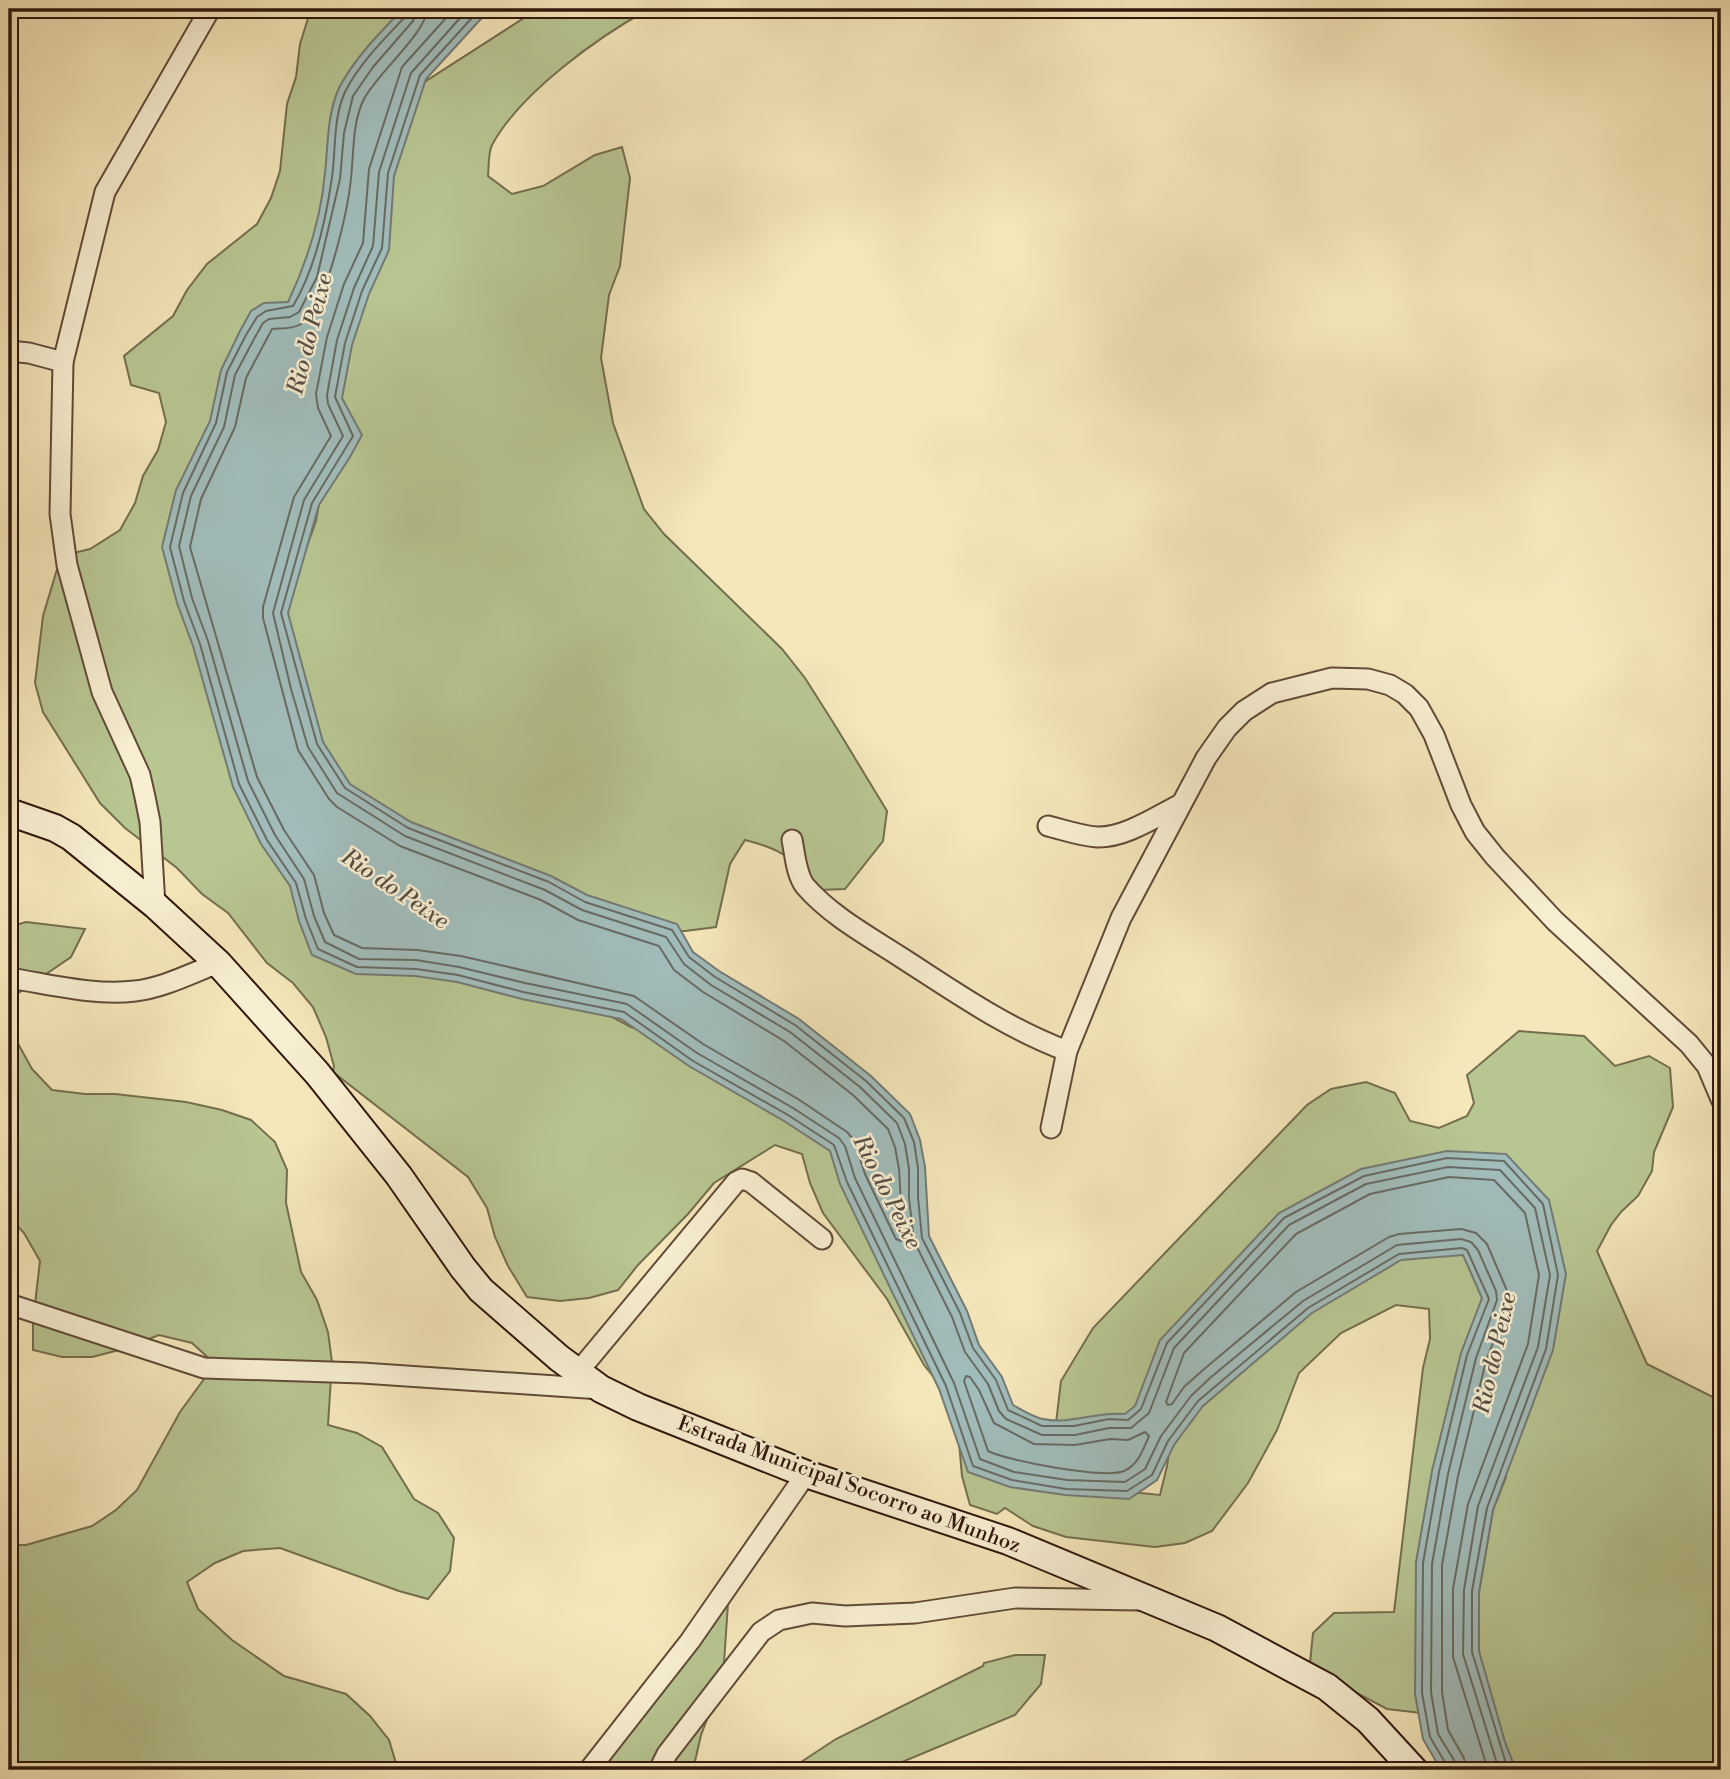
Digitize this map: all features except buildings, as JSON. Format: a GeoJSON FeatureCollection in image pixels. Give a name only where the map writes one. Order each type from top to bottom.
{"type":"FeatureCollection","features":[{"type":"Feature","properties":{"kind":"street"},"geometry":{"type":"LineString","coordinates":[[155,905],[150,822],[140,775],[102,692],[67,565],[60,514],[64,362],[105,192],[210,9]]}},
{"type":"Feature","properties":{"kind":"street"},"geometry":{"type":"LineString","coordinates":[[9,351],[64,362]]}},
{"type":"Feature","properties":{"kind":"street"},"geometry":{"type":"LineString","coordinates":[[1051,1128],[1067,1051],[1121,918],[1206,758],[1227,728],[1244,712],[1272,693],[1332,678],[1368,679],[1390,685],[1405,694],[1419,708],[1434,734],[1461,804],[1475,832],[1555,921],[1689,1044],[1707,1066],[1721,1099]]}},
{"type":"Feature","properties":{"kind":"street"},"geometry":{"type":"LineString","coordinates":[[1048,826],[1107,837],[1181,804]]}},
{"type":"Feature","properties":{"kind":"street","name":"Estrada Municipal Socorro ao Munhoz"},"geometry":{"type":"LineString","coordinates":[[9,812],[71,836],[155,905],[218,963],[317,1073],[399,1176],[463,1269],[481,1290],[559,1358],[600,1389],[638,1407],[806,1474],[1008,1541],[1217,1628],[1326,1687],[1368,1720],[1414,1770]]}},
{"type":"Feature","properties":{"kind":"street"},"geometry":{"type":"LineString","coordinates":[[792,840],[798,872],[804,884],[834,913],[986,1013],[1067,1051]]}},
{"type":"Feature","properties":{"kind":"street"},"geometry":{"type":"LineString","coordinates":[[9,978],[96,990],[135,991],[173,981],[218,963]]}},
{"type":"Feature","properties":{"kind":"street"},"geometry":{"type":"LineString","coordinates":[[578,1372],[736,1182],[742,1179],[751,1182],[822,1239]]}},
{"type":"Feature","properties":{"kind":"street"},"geometry":{"type":"LineString","coordinates":[[9,1304],[204,1368],[362,1373],[600,1389]]}},
{"type":"Feature","properties":{"kind":"street"},"geometry":{"type":"LineString","coordinates":[[589,1770],[690,1641],[806,1474]]}},
{"type":"Feature","properties":{"kind":"street"},"geometry":{"type":"LineString","coordinates":[[659,1770],[667,1754],[761,1632],[779,1620],[812,1613],[845,1616],[915,1613],[1015,1598],[1147,1601]]}},
{"type":"Feature","properties":{"kind":"green space"},"geometry":{"type":"Polygon","coordinates":[[[311,9],[427,9],[256,720],[578,999],[631,1027],[767,1071],[793,1086],[978,1383],[1101,1489],[1160,1495],[1171,1437],[1345,1265],[1466,1253],[1495,1260],[1421,1713],[1387,1709],[1334,1681],[1310,1663],[1313,1633],[1334,1613],[1394,1612],[1423,1368],[1430,1339],[1429,1309],[1396,1305],[1341,1333],[1299,1373],[1277,1430],[1248,1483],[1212,1531],[1185,1543],[1155,1547],[1066,1537],[1033,1526],[1005,1508],[997,1514],[970,1505],[962,1476],[957,1420],[944,1390],[924,1365],[887,1299],[823,1213],[810,1183],[802,1154],[775,1145],[714,1183],[618,1290],[589,1298],[560,1301],[527,1297],[508,1266],[495,1237],[487,1208],[468,1177],[333,1072],[334,1066],[326,1037],[313,1007],[293,983],[267,963],[228,913],[202,894],[177,868],[125,828],[100,803],[43,712],[35,683],[43,616],[61,556],[90,549],[120,530],[135,503],[143,476],[158,450],[166,422],[159,393],[131,385],[124,356],[173,316],[187,290],[207,264],[257,224],[271,198],[280,171],[287,104],[296,77],[300,44],[311,9]]]}},
{"type":"Feature","properties":{"kind":"green space"},"geometry":{"type":"Polygon","coordinates":[[[538,9],[649,9],[584,51],[521,106],[492,145],[488,176],[512,194],[543,186],[595,155],[622,147],[630,178],[620,266],[609,295],[601,358],[613,423],[644,509],[664,534],[782,649],[805,678],[887,811],[883,841],[845,889],[818,890],[787,857],[745,840],[730,864],[716,927],[685,931],[622,931],[350,813],[281,663],[288,573],[306,549],[316,521],[352,307],[423,83],[538,9]]]}},
{"type":"Feature","properties":{"kind":"green space"},"geometry":{"type":"Polygon","coordinates":[[[26,922],[85,929],[71,957],[14,996],[10,1029],[32,1069],[52,1090],[186,1102],[222,1110],[251,1120],[275,1142],[287,1170],[286,1203],[301,1272],[317,1300],[328,1332],[332,1362],[328,1425],[357,1433],[382,1447],[414,1499],[438,1513],[454,1538],[450,1571],[428,1599],[280,1548],[243,1551],[215,1563],[187,1582],[198,1609],[232,1640],[284,1676],[346,1694],[370,1716],[389,1740],[398,1770],[9,1770],[9,1545],[26,1545],[92,1526],[116,1510],[137,1490],[180,1412],[215,1364],[192,1343],[159,1335],[92,1357],[62,1357],[33,1350],[33,1321],[40,1261],[24,1233],[9,1217],[9,927],[26,922]]]}},
{"type":"Feature","properties":{"kind":"green space"},"geometry":{"type":"Polygon","coordinates":[[[1519,1031],[1584,1036],[1615,1066],[1649,1056],[1670,1068],[1673,1107],[1654,1152],[1652,1171],[1638,1196],[1611,1225],[1597,1251],[1647,1364],[1721,1401],[1721,1770],[1500,1770],[1476,1721],[1479,1592],[1493,1510],[1506,1477],[1492,1187],[1134,1431],[1054,1440],[1061,1381],[1093,1328],[1307,1105],[1331,1089],[1366,1082],[1395,1093],[1410,1121],[1439,1128],[1467,1116],[1474,1103],[1467,1075],[1519,1031]]]}},
{"type":"Feature","properties":{"kind":"green space"},"geometry":{"type":"Polygon","coordinates":[[[728,1603],[723,1678],[701,1735],[693,1770],[594,1770],[728,1603]]]}},
{"type":"Feature","properties":{"kind":"green space"},"geometry":{"type":"Polygon","coordinates":[[[1015,1655],[1045,1655],[1041,1684],[1015,1715],[883,1770],[789,1770],[836,1739],[983,1666],[984,1663],[1015,1655]]]}},
{"type":"Feature","properties":{"kind":"water","name":"Rio do Peixe"},"geometry":{"type":"Polygon","coordinates":[[[403,9],[490,9],[426,79],[394,176],[389,250],[369,294],[352,345],[342,398],[362,435],[319,505],[288,613],[323,742],[350,784],[411,822],[551,876],[587,895],[677,924],[693,952],[719,971],[799,1019],[871,1076],[910,1114],[920,1140],[925,1167],[929,1236],[967,1311],[979,1345],[1002,1377],[1013,1405],[1039,1418],[1063,1420],[1125,1414],[1135,1406],[1160,1340],[1279,1213],[1361,1169],[1447,1151],[1506,1154],[1549,1200],[1566,1274],[1553,1350],[1493,1510],[1479,1592],[1479,1651],[1505,1742],[1516,1770],[1441,1770],[1423,1739],[1415,1694],[1416,1562],[1432,1471],[1461,1353],[1482,1298],[1463,1255],[1401,1260],[1312,1313],[1203,1406],[1174,1445],[1157,1480],[1129,1499],[1065,1495],[1010,1487],[968,1472],[939,1389],[840,1184],[830,1151],[689,1066],[621,1019],[522,999],[457,982],[415,976],[356,974],[312,955],[290,886],[261,844],[233,787],[162,547],[176,490],[210,421],[221,370],[240,331],[251,311],[264,303],[288,302],[301,271],[320,206],[330,119],[339,88],[360,56],[403,9]]]}}]}
